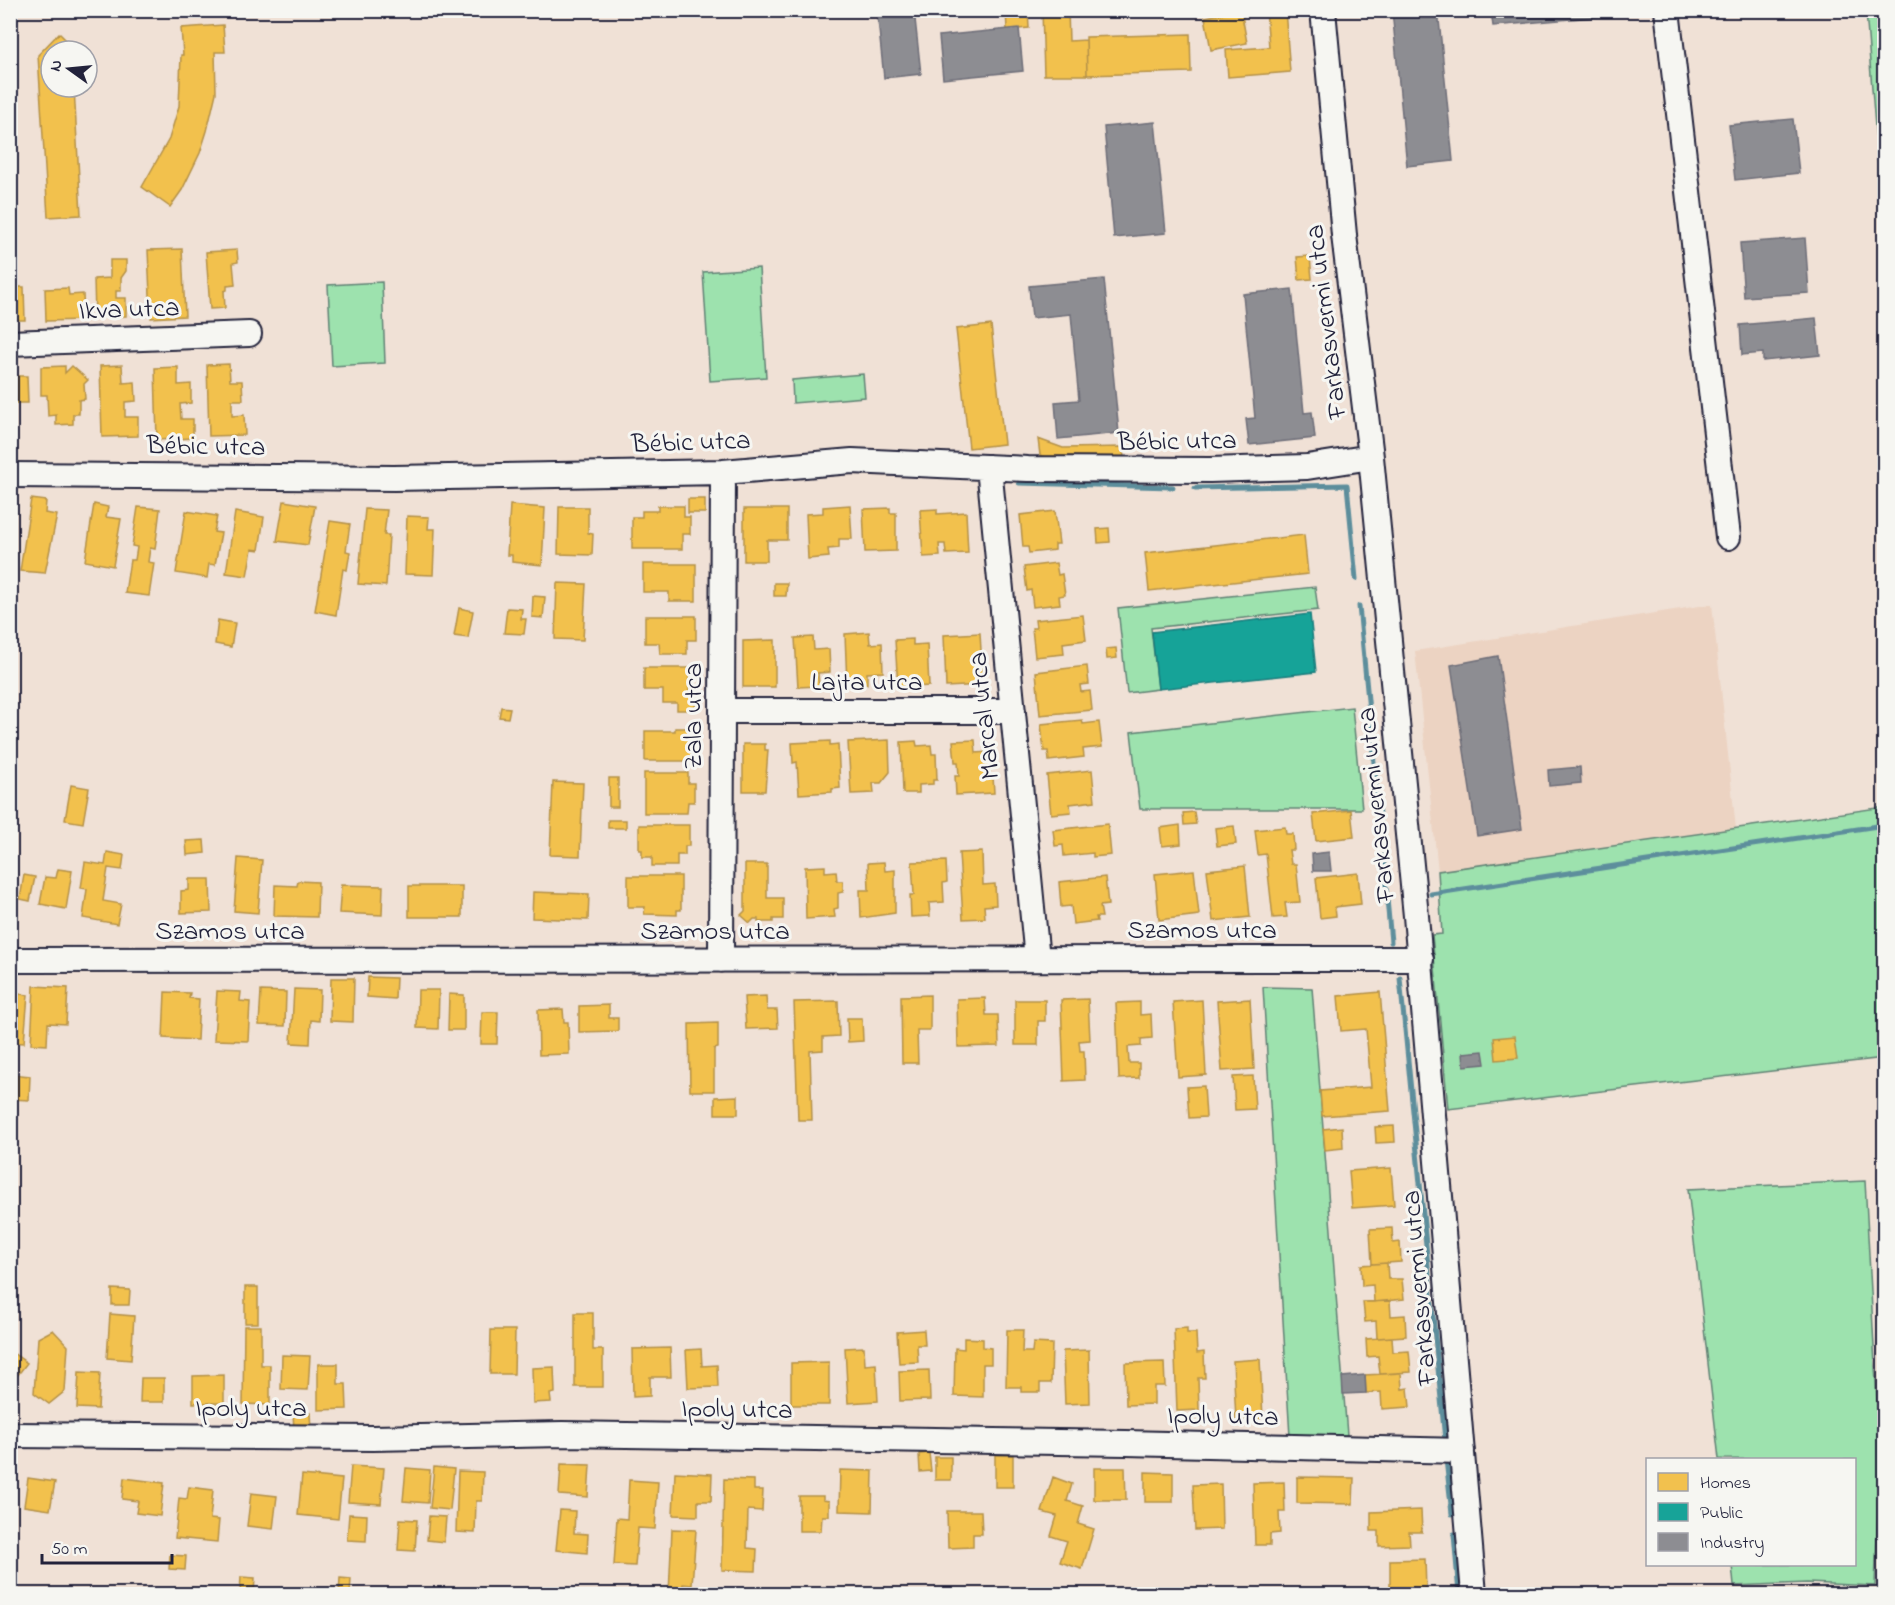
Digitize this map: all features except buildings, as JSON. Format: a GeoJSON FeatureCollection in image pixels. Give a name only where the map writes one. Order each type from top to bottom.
{"type":"FeatureCollection","features":[{"type":"Feature","properties":{"kind":"street","name":"Farkasvermi utca"},"geometry":{"type":"LineString","coordinates":[[1323,10],[1344,235],[1371,457],[1420,959],[1474,1594]]}},
{"type":"Feature","properties":{"kind":"street"},"geometry":{"type":"LineString","coordinates":[[1667,10],[1728,537]]}},
{"type":"Feature","properties":{"kind":"street","name":"Ikva utca"},"geometry":{"type":"LineString","coordinates":[[10,343],[249,334]]}},
{"type":"Feature","properties":{"kind":"street","name":"Bébic utca"},"geometry":{"type":"LineString","coordinates":[[10,475],[166,474],[339,478],[723,472],[852,461],[1110,471],[1221,470],[1307,467],[1371,457]]}},
{"type":"Feature","properties":{"kind":"street","name":"Marcal utca"},"geometry":{"type":"LineString","coordinates":[[989,467],[1037,959]]}},
{"type":"Feature","properties":{"kind":"street","name":"Zala utca"},"geometry":{"type":"LineString","coordinates":[[721,960],[723,472]]}},
{"type":"Feature","properties":{"kind":"street","name":"Lajta utca"},"geometry":{"type":"LineString","coordinates":[[722,711],[1013,711]]}},
{"type":"Feature","properties":{"kind":"street","name":"Szamos utca"},"geometry":{"type":"LineString","coordinates":[[10,960],[1420,959]]}},
{"type":"Feature","properties":{"kind":"street","name":"Ipoly utca"},"geometry":{"type":"LineString","coordinates":[[10,1435],[373,1438],[562,1434],[1462,1451]]}},
{"type":"Feature","properties":{"kind":"shaded area"},"geometry":{"type":"Polygon","coordinates":[[[1712,604],[1736,829],[1438,871],[1415,651],[1712,604]]]}},
{"type":"Feature","properties":{"kind":"green space"},"geometry":{"type":"Polygon","coordinates":[[[1866,11],[1884,11],[1884,243],[1866,11]]]}},
{"type":"Feature","properties":{"kind":"green space"},"geometry":{"type":"Polygon","coordinates":[[[759,268],[766,377],[710,381],[703,272],[759,268]]]}},
{"type":"Feature","properties":{"kind":"green space"},"geometry":{"type":"Polygon","coordinates":[[[382,282],[385,363],[332,366],[328,285],[382,282]]]}},
{"type":"Feature","properties":{"kind":"green space"},"geometry":{"type":"Polygon","coordinates":[[[863,374],[865,397],[793,403],[792,380],[863,374]]]}},
{"type":"Feature","properties":{"kind":"green space"},"geometry":{"type":"Polygon","coordinates":[[[1315,587],[1318,610],[1151,628],[1158,689],[1127,693],[1118,608],[1315,587]]]}},
{"type":"Feature","properties":{"kind":"green space"},"geometry":{"type":"Polygon","coordinates":[[[1352,707],[1362,809],[1140,809],[1131,732],[1352,707]]]}},
{"type":"Feature","properties":{"kind":"green space"},"geometry":{"type":"Polygon","coordinates":[[[1884,807],[1884,1058],[1448,1109],[1432,935],[1442,934],[1438,871],[1884,807]]]}},
{"type":"Feature","properties":{"kind":"green space"},"geometry":{"type":"Polygon","coordinates":[[[1263,987],[1312,988],[1347,1435],[1290,1437],[1263,987]]]}},
{"type":"Feature","properties":{"kind":"green space"},"geometry":{"type":"Polygon","coordinates":[[[1865,1181],[1880,1457],[1875,1586],[1807,1583],[1734,1586],[1732,1566],[1856,1566],[1856,1458],[1719,1458],[1688,1189],[1865,1181]]]}},
{"type":"Feature","properties":{"kind":"waterway"},"geometry":{"type":"LineString","coordinates":[[1884,10],[1884,18]]}},
{"type":"Feature","properties":{"kind":"waterway"},"geometry":{"type":"LineString","coordinates":[[1019,483],[1173,487]]}},
{"type":"Feature","properties":{"kind":"waterway"},"geometry":{"type":"LineString","coordinates":[[1195,488],[1347,485],[1356,579]]}},
{"type":"Feature","properties":{"kind":"waterway"},"geometry":{"type":"LineString","coordinates":[[1359,606],[1381,836]]}},
{"type":"Feature","properties":{"kind":"waterway"},"geometry":{"type":"LineString","coordinates":[[1431,894],[1884,825]]}},
{"type":"Feature","properties":{"kind":"waterway"},"geometry":{"type":"LineString","coordinates":[[1383,856],[1391,942]]}},
{"type":"Feature","properties":{"kind":"waterway"},"geometry":{"type":"LineString","coordinates":[[1400,978],[1445,1440]]}},
{"type":"Feature","properties":{"kind":"waterway"},"geometry":{"type":"LineString","coordinates":[[1446,1459],[1452,1514]]}},
{"type":"Feature","properties":{"kind":"waterway"},"geometry":{"type":"LineString","coordinates":[[1454,1534],[1459,1594]]}}]}
